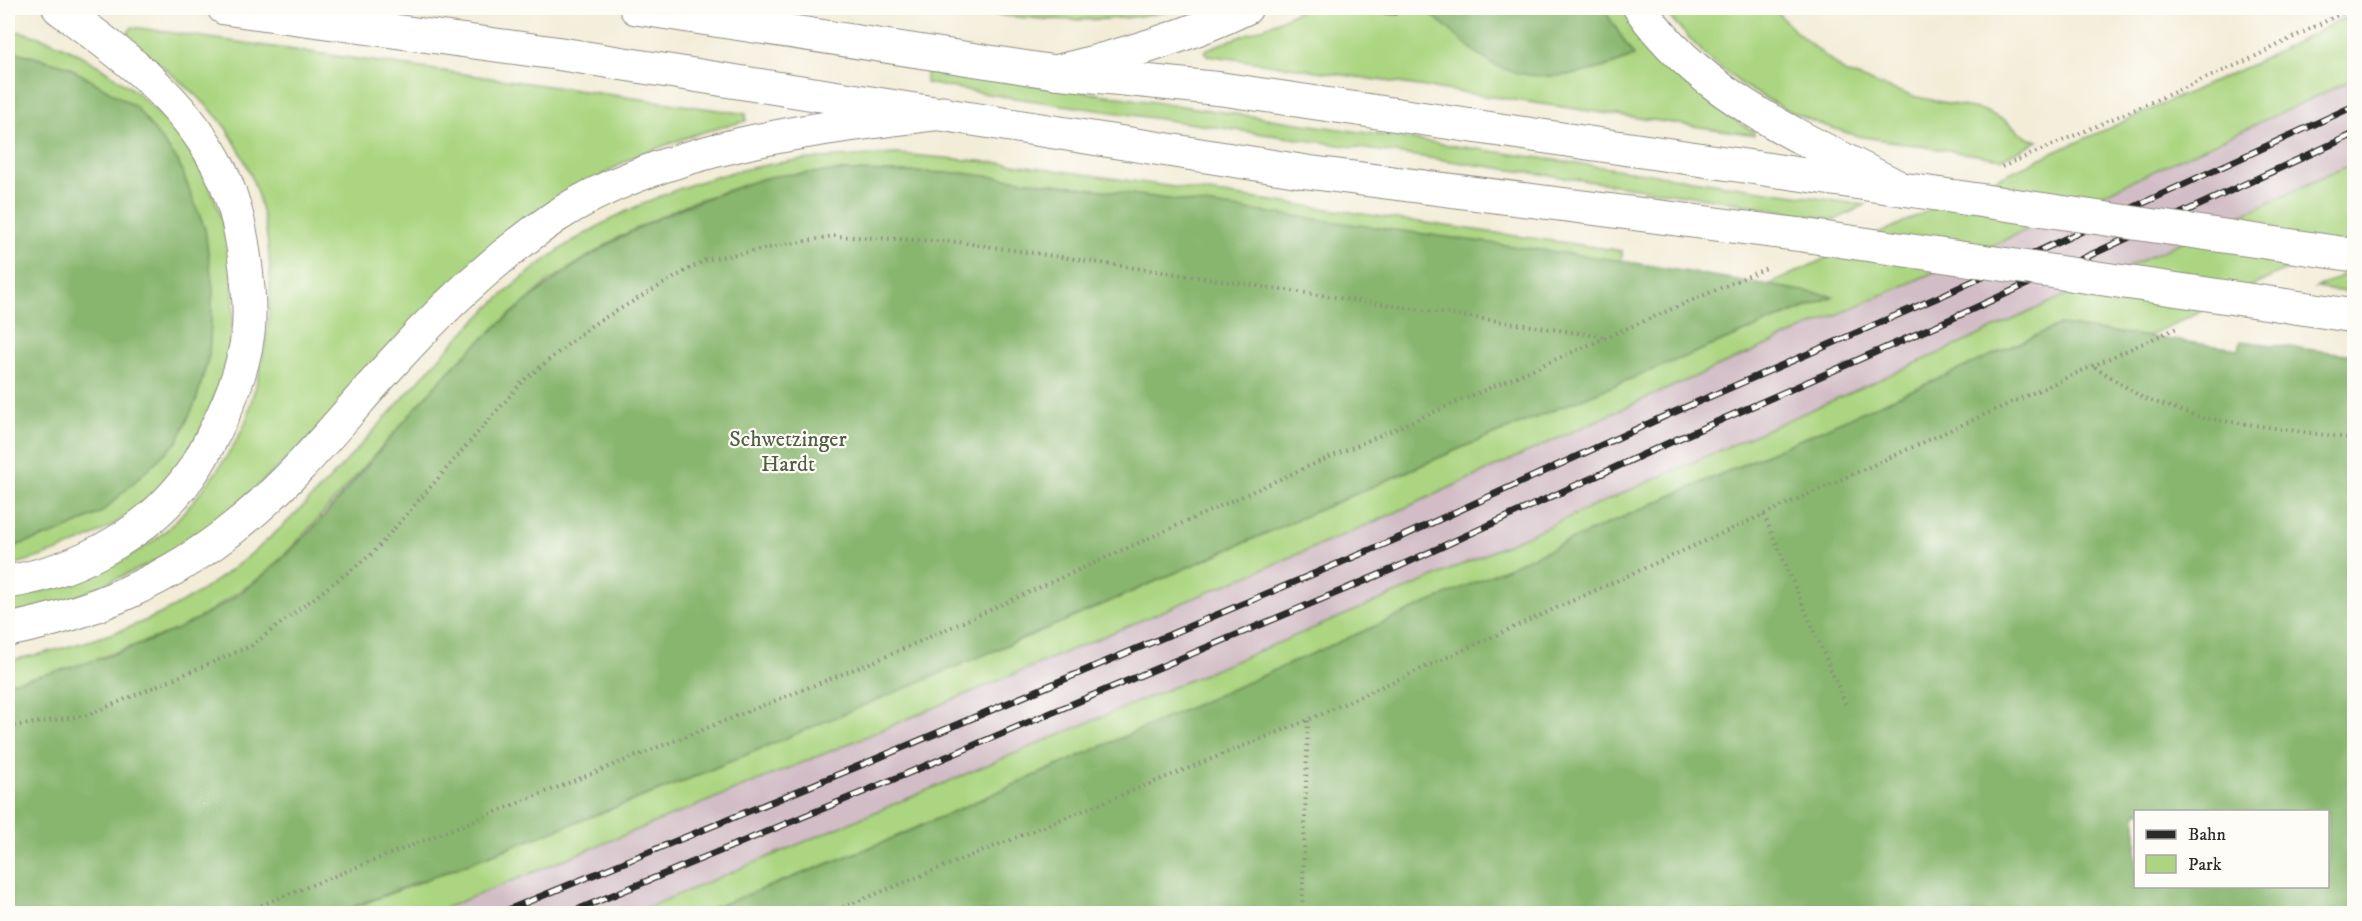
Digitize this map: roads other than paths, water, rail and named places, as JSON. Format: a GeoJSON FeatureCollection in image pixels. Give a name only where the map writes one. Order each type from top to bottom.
{"type":"FeatureCollection","features":[{"type":"Feature","properties":{"kind":"highway"},"geometry":{"type":"LineString","coordinates":[[8,582],[74,564],[123,539],[163,506],[197,464],[230,401],[242,369],[249,332],[248,284],[242,242],[231,200],[216,161],[184,116],[151,79],[58,8]]}},
{"type":"Feature","properties":{"kind":"highway"},"geometry":{"type":"LineString","coordinates":[[224,8],[555,53],[1307,172],[1802,235],[2355,316]]}},
{"type":"Feature","properties":{"kind":"highway"},"geometry":{"type":"LineString","coordinates":[[636,8],[1055,72],[1222,89],[2355,255]]}},
{"type":"Feature","properties":{"kind":"highway"},"geometry":{"type":"LineString","coordinates":[[1055,72],[1117,56],[1210,24],[1246,8]]}},
{"type":"Feature","properties":{"kind":"highway"},"geometry":{"type":"LineString","coordinates":[[1640,8],[1670,44],[1703,75],[1742,104],[1902,189]]}},
{"type":"Feature","properties":{"kind":"highway"},"geometry":{"type":"LineString","coordinates":[[8,630],[79,612],[149,583],[237,526],[296,472],[459,293],[520,242],[594,195],[637,175],[724,148],[861,123],[943,113]]}},
{"type":"Feature","properties":{"kind":"railway"},"geometry":{"type":"LineString","coordinates":[[498,914],[859,766],[1401,537],[1663,417],[1941,296],[2354,106]]}},
{"type":"Feature","properties":{"kind":"railway"},"geometry":{"type":"LineString","coordinates":[[567,914],[1393,569],[1673,441],[1951,319],[2354,134]]}},
{"type":"Feature","properties":{"kind":"park label","name":"Schwetzinger Hardt"},"geometry":{"type":"Point","coordinates":[788,450]}}]}
